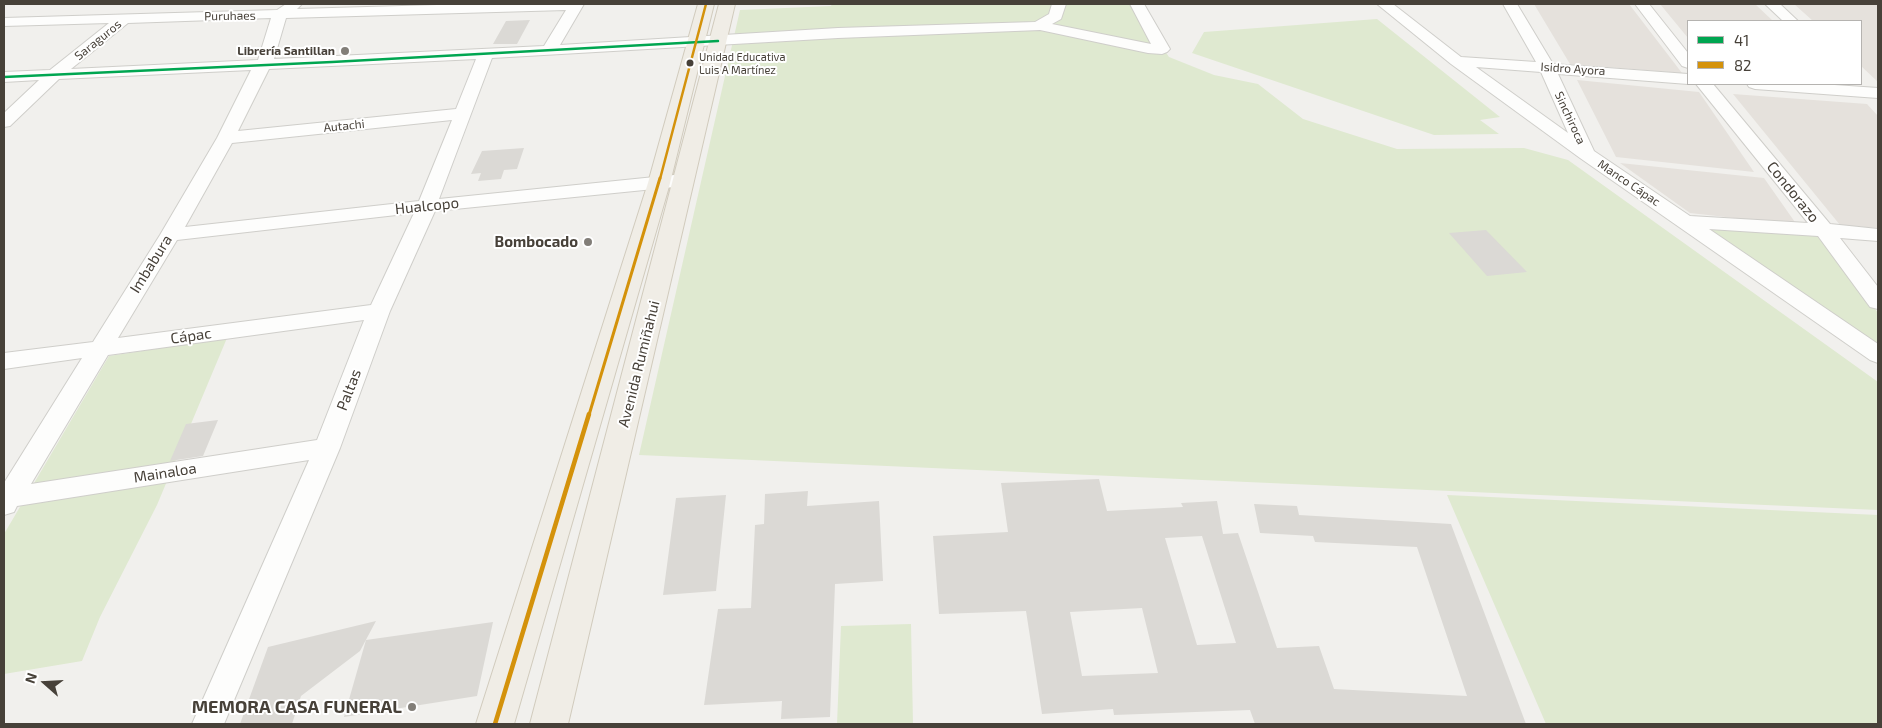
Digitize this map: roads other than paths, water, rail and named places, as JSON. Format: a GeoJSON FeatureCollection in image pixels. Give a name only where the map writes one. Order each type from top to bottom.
{"type":"FeatureCollection","features":[{"type":"Feature","properties":{"kind":"main road","name":"Avenida Rumiñahui"},"geometry":{"type":"LineString","coordinates":[[706,4],[710,43]]}},
{"type":"Feature","properties":{"kind":"main road","name":"Avenida Rumiñahui"},"geometry":{"type":"LineString","coordinates":[[549,724],[672,181],[710,43],[727,4]]}},
{"type":"Feature","properties":{"kind":"main road","name":"Avenida Rumiñahui"},"geometry":{"type":"LineString","coordinates":[[495,724],[672,181]]}},
{"type":"Feature","properties":{"kind":"street"},"geometry":{"type":"LineString","coordinates":[[1045,26],[1056,16],[1059,4]]}},
{"type":"Feature","properties":{"kind":"street"},"geometry":{"type":"LineString","coordinates":[[4,77],[549,50],[1020,30],[1045,26],[1148,48],[1162,49],[1137,4]]}},
{"type":"Feature","properties":{"kind":"street","name":"Manco Cápac"},"geometry":{"type":"LineString","coordinates":[[1384,4],[1458,61],[1586,154],[1688,222],[1878,355]]}},
{"type":"Feature","properties":{"kind":"street","name":"Sinchiroca"},"geometry":{"type":"LineString","coordinates":[[1510,4],[1547,67],[1586,154]]}},
{"type":"Feature","properties":{"kind":"street"},"geometry":{"type":"LineString","coordinates":[[1642,4],[1687,62]]}},
{"type":"Feature","properties":{"kind":"street"},"geometry":{"type":"LineString","coordinates":[[1772,4],[1790,20]]}},
{"type":"Feature","properties":{"kind":"street"},"geometry":{"type":"LineString","coordinates":[[549,50],[576,5]]}},
{"type":"Feature","properties":{"kind":"street","name":"Puruhaes"},"geometry":{"type":"LineString","coordinates":[[4,22],[125,18],[284,7],[576,5]]}},
{"type":"Feature","properties":{"kind":"street","name":"Imbabura"},"geometry":{"type":"LineString","coordinates":[[5,500],[170,235],[226,138],[258,72],[264,65],[284,7]]}},
{"type":"Feature","properties":{"kind":"street","name":"Saraguros"},"geometry":{"type":"LineString","coordinates":[[4,122],[54,75],[125,18]]}},
{"type":"Feature","properties":{"kind":"street","name":"Paltas"},"geometry":{"type":"LineString","coordinates":[[208,724],[327,448],[379,311],[427,206],[486,54]]}},
{"type":"Feature","properties":{"kind":"street","name":"Isidro Ayora"},"geometry":{"type":"LineString","coordinates":[[1458,61],[1687,78]]}},
{"type":"Feature","properties":{"kind":"street","name":"Condorazo"},"geometry":{"type":"LineString","coordinates":[[1705,85],[1824,230],[1878,302]]}},
{"type":"Feature","properties":{"kind":"street"},"geometry":{"type":"LineString","coordinates":[[1774,85],[1866,90],[1878,105]]}},
{"type":"Feature","properties":{"kind":"street","name":"Autachi"},"geometry":{"type":"LineString","coordinates":[[226,138],[462,114]]}},
{"type":"Feature","properties":{"kind":"street","name":"Hualcopo"},"geometry":{"type":"LineString","coordinates":[[170,235],[672,181]]}},
{"type":"Feature","properties":{"kind":"street"},"geometry":{"type":"LineString","coordinates":[[1688,222],[1878,235]]}},
{"type":"Feature","properties":{"kind":"street","name":"Cápac"},"geometry":{"type":"LineString","coordinates":[[4,361],[379,311]]}},
{"type":"Feature","properties":{"kind":"street","name":"Mainaloa"},"geometry":{"type":"LineString","coordinates":[[5,500],[327,448]]}},
{"type":"Feature","properties":{"kind":"place","name":"Librería Santillan"},"geometry":{"type":"Point","coordinates":[345,51]}},
{"type":"Feature","properties":{"kind":"place","name":"Unidad Educativa Luis A Martínez"},"geometry":{"type":"Point","coordinates":[690,63]}},
{"type":"Feature","properties":{"kind":"place","name":"Bombocado"},"geometry":{"type":"Point","coordinates":[588,242]}},
{"type":"Feature","properties":{"kind":"place","name":"MEMORA CASA FUNERAL"},"geometry":{"type":"Point","coordinates":[412,707]}}]}
